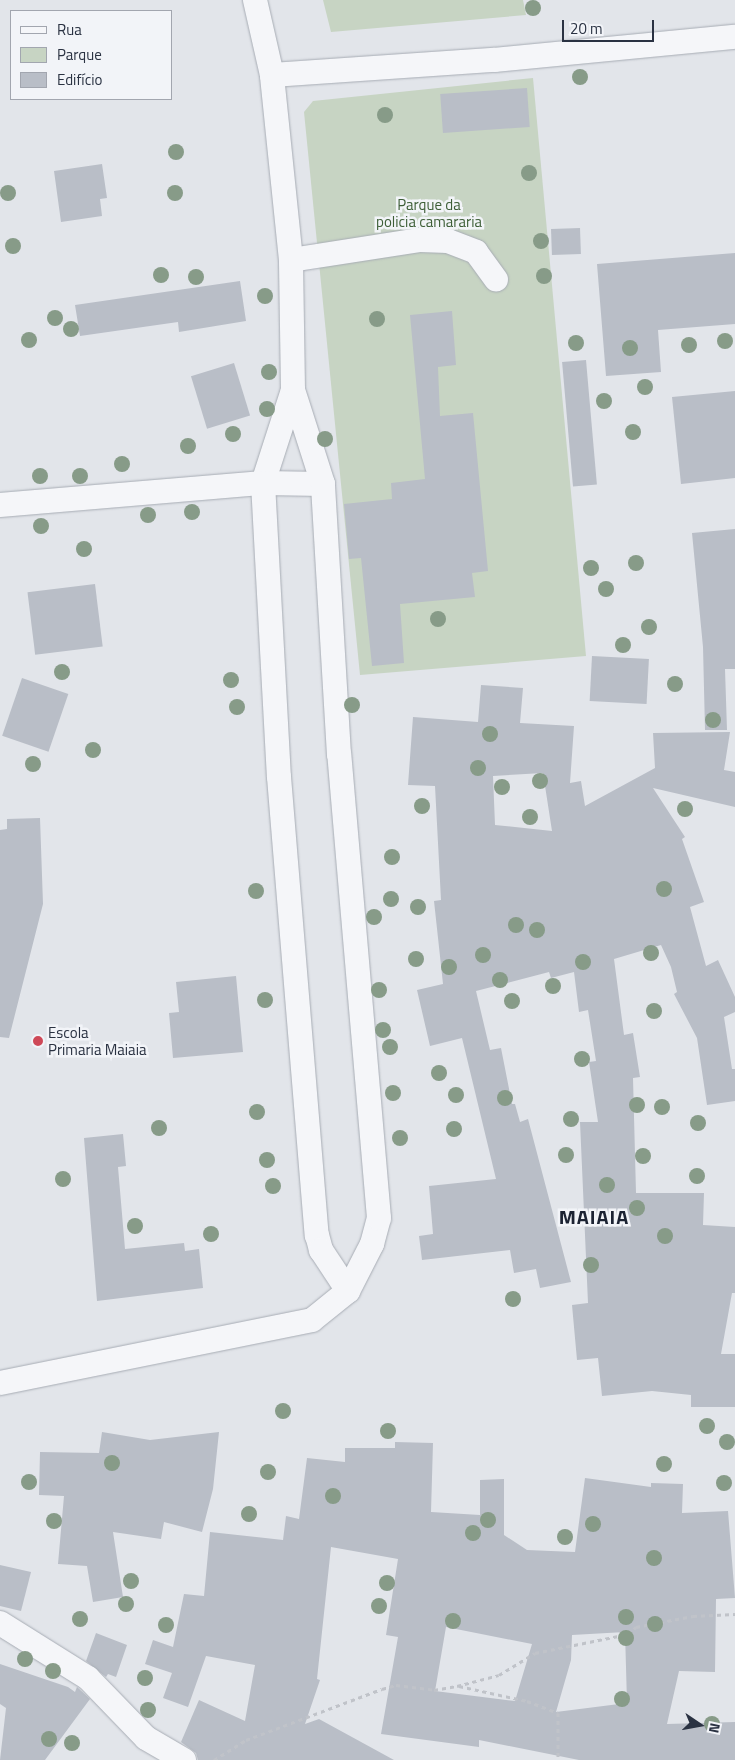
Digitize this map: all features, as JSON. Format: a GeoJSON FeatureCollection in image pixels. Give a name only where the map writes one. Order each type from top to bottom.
{"type":"FeatureCollection","features":[{"type":"Feature","properties":{"kind":"street"},"geometry":{"type":"LineString","coordinates":[[0,1383],[312,1320],[348,1291],[372,1244],[379,1218],[339,755],[322,484],[293,390],[291,260],[272,75],[255,0]]}},
{"type":"Feature","properties":{"kind":"street"},"geometry":{"type":"LineString","coordinates":[[272,75],[494,60],[735,37]]}},
{"type":"Feature","properties":{"kind":"street"},"geometry":{"type":"LineString","coordinates":[[291,260],[420,240],[448,242],[476,252],[496,280]]}},
{"type":"Feature","properties":{"kind":"street"},"geometry":{"type":"LineString","coordinates":[[293,390],[263,483],[279,777],[317,1236],[321,1250],[348,1291]]}},
{"type":"Feature","properties":{"kind":"street"},"geometry":{"type":"LineString","coordinates":[[0,505],[263,483],[322,484]]}},
{"type":"Feature","properties":{"kind":"street"},"geometry":{"type":"LineString","coordinates":[[0,1623],[88,1678],[146,1738],[184,1760]]}},
{"type":"Feature","properties":{"kind":"path"},"geometry":{"type":"LineString","coordinates":[[214,1760],[246,1740],[396,1685],[434,1690],[457,1686],[499,1675],[535,1653],[628,1634],[636,1628],[674,1620],[735,1614]]}},
{"type":"Feature","properties":{"kind":"path"},"geometry":{"type":"LineString","coordinates":[[457,1686],[527,1701],[558,1713],[558,1760]]}},
{"type":"Feature","properties":{"kind":"green space"},"geometry":{"type":"Polygon","coordinates":[[[323,0],[523,0],[526,15],[331,32],[323,0]]]}},
{"type":"Feature","properties":{"kind":"green space","name":"Parque da policia camararia"},"geometry":{"type":"Polygon","coordinates":[[[533,78],[586,656],[360,675],[304,112],[313,101],[533,78]]]}},
{"type":"Feature","properties":{"kind":"building"},"geometry":{"type":"Polygon","coordinates":[[[527,88],[530,127],[443,133],[440,94],[527,88]]]}},
{"type":"Feature","properties":{"kind":"building"},"geometry":{"type":"Polygon","coordinates":[[[102,164],[107,198],[100,199],[102,216],[61,222],[54,171],[102,164]]]}},
{"type":"Feature","properties":{"kind":"building"},"geometry":{"type":"Polygon","coordinates":[[[580,228],[581,254],[552,255],[551,229],[580,228]]]}},
{"type":"Feature","properties":{"kind":"building"},"geometry":{"type":"Polygon","coordinates":[[[735,253],[735,324],[658,330],[661,372],[606,376],[597,264],[735,253]]]}},
{"type":"Feature","properties":{"kind":"building"},"geometry":{"type":"Polygon","coordinates":[[[240,281],[246,321],[179,332],[178,322],[80,336],[75,305],[240,281]]]}},
{"type":"Feature","properties":{"kind":"building"},"geometry":{"type":"Polygon","coordinates":[[[452,311],[456,365],[438,367],[440,416],[473,413],[488,571],[472,573],[475,597],[400,604],[404,663],[372,666],[361,558],[349,559],[344,504],[392,499],[391,483],[425,479],[410,315],[452,311]]]}},
{"type":"Feature","properties":{"kind":"building"},"geometry":{"type":"Polygon","coordinates":[[[586,360],[597,485],[573,487],[562,362],[586,360]]]}},
{"type":"Feature","properties":{"kind":"building"},"geometry":{"type":"Polygon","coordinates":[[[234,363],[250,416],[207,429],[191,376],[234,363]]]}},
{"type":"Feature","properties":{"kind":"building"},"geometry":{"type":"Polygon","coordinates":[[[735,391],[735,478],[681,484],[672,397],[735,391]]]}},
{"type":"Feature","properties":{"kind":"building"},"geometry":{"type":"Polygon","coordinates":[[[735,529],[735,669],[725,669],[727,730],[705,730],[703,647],[692,533],[735,529]]]}},
{"type":"Feature","properties":{"kind":"building"},"geometry":{"type":"Polygon","coordinates":[[[95,584],[103,647],[35,655],[28,592],[95,584]]]}},
{"type":"Feature","properties":{"kind":"building"},"geometry":{"type":"Polygon","coordinates":[[[592,656],[649,659],[647,704],[590,701],[592,656]]]}},
{"type":"Feature","properties":{"kind":"building"},"geometry":{"type":"Polygon","coordinates":[[[22,678],[68,694],[48,752],[2,736],[22,678]]]}},
{"type":"Feature","properties":{"kind":"building"},"geometry":{"type":"Polygon","coordinates":[[[481,685],[523,688],[520,723],[574,726],[570,783],[581,781],[585,806],[655,768],[653,733],[730,732],[724,770],[735,772],[735,807],[653,788],[685,837],[682,839],[704,902],[690,907],[706,966],[718,960],[735,997],[735,1012],[724,1017],[732,1069],[735,1069],[735,1101],[707,1105],[697,1038],[674,994],[677,992],[671,967],[661,945],[614,959],[624,1035],[633,1033],[640,1077],[633,1078],[636,1193],[704,1193],[703,1225],[735,1227],[735,1293],[732,1293],[721,1354],[735,1354],[735,1407],[691,1407],[691,1395],[652,1391],[602,1396],[598,1358],[577,1360],[572,1305],[588,1303],[580,1122],[598,1122],[589,1062],[596,1061],[588,1010],[579,1012],[574,972],[551,978],[549,972],[476,991],[490,1050],[501,1048],[512,1104],[515,1104],[520,1122],[528,1119],[571,1282],[540,1288],[536,1269],[514,1273],[510,1250],[422,1260],[419,1236],[433,1234],[429,1186],[496,1179],[462,1038],[430,1046],[417,990],[443,984],[434,901],[441,900],[435,786],[408,785],[413,717],[478,722],[481,685]],[[543,773],[493,776],[495,825],[552,831],[543,773]]]}},
{"type":"Feature","properties":{"kind":"building"},"geometry":{"type":"Polygon","coordinates":[[[40,818],[43,904],[9,1038],[0,1037],[0,830],[7,829],[7,819],[40,818]]]}},
{"type":"Feature","properties":{"kind":"building"},"geometry":{"type":"Polygon","coordinates":[[[236,976],[243,1052],[173,1058],[169,1013],[179,1012],[176,982],[236,976]]]}},
{"type":"Feature","properties":{"kind":"building"},"geometry":{"type":"Polygon","coordinates":[[[123,1134],[126,1166],[118,1167],[125,1249],[184,1243],[185,1251],[199,1249],[203,1288],[97,1301],[84,1138],[123,1134]]]}},
{"type":"Feature","properties":{"kind":"building"},"geometry":{"type":"Polygon","coordinates":[[[102,1432],[150,1440],[219,1432],[213,1489],[202,1532],[164,1522],[161,1539],[113,1532],[123,1597],[93,1602],[87,1566],[58,1564],[64,1496],[39,1495],[40,1452],[99,1453],[102,1432]]]}},
{"type":"Feature","properties":{"kind":"building"},"geometry":{"type":"Polygon","coordinates":[[[395,1442],[433,1443],[431,1512],[480,1515],[480,1480],[504,1479],[504,1535],[527,1550],[575,1552],[585,1478],[651,1487],[651,1483],[683,1484],[682,1513],[728,1511],[735,1598],[716,1599],[715,1672],[679,1671],[667,1724],[735,1722],[735,1760],[579,1760],[479,1740],[479,1747],[381,1734],[398,1637],[386,1635],[398,1559],[331,1547],[317,1679],[320,1680],[305,1724],[319,1719],[394,1760],[198,1760],[196,1753],[181,1742],[199,1700],[245,1721],[255,1665],[206,1656],[188,1707],[163,1698],[172,1673],[145,1664],[153,1640],[173,1647],[184,1594],[204,1596],[210,1532],[283,1540],[286,1516],[299,1519],[307,1458],[345,1462],[345,1448],[395,1448],[395,1442]],[[446,1627],[435,1691],[515,1701],[532,1644],[446,1627]],[[625,1632],[572,1635],[571,1660],[556,1712],[627,1703],[625,1632]]]}},
{"type":"Feature","properties":{"kind":"building"},"geometry":{"type":"Polygon","coordinates":[[[0,1565],[31,1572],[21,1611],[0,1606],[0,1565]]]}},
{"type":"Feature","properties":{"kind":"building"},"geometry":{"type":"Polygon","coordinates":[[[96,1633],[127,1645],[116,1677],[108,1674],[106,1677],[86,1661],[96,1633]]]}},
{"type":"Feature","properties":{"kind":"building"},"geometry":{"type":"Polygon","coordinates":[[[0,1664],[68,1687],[75,1692],[77,1687],[90,1699],[45,1760],[0,1760],[6,1708],[0,1704],[0,1664]]]}},
{"type":"Feature","properties":{"kind":"place","name":"Escola Primaria Maiaia"},"geometry":{"type":"Point","coordinates":[38,1041]}},
{"type":"Feature","properties":{"kind":"district","name":"MAIAIA"},"geometry":{"type":"Point","coordinates":[594,1216]}}]}
